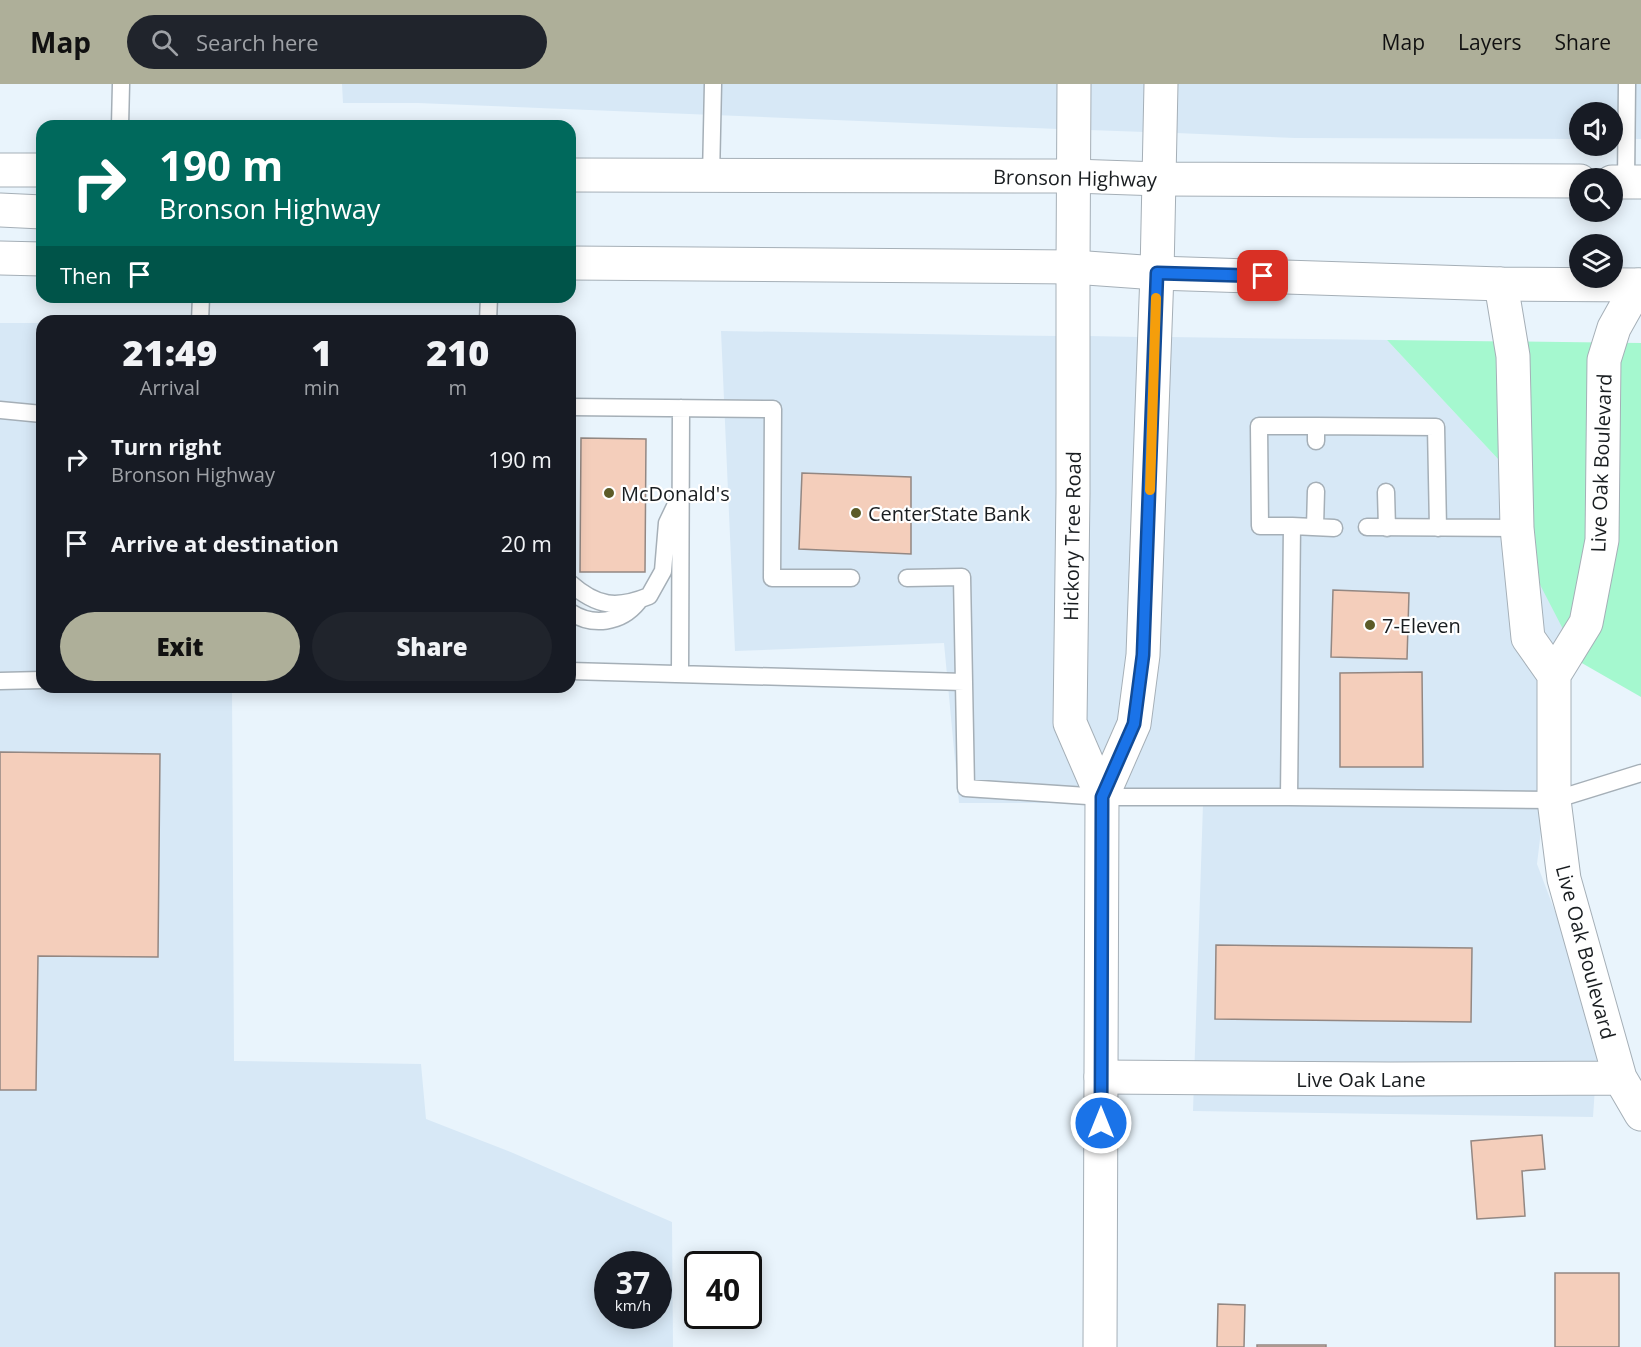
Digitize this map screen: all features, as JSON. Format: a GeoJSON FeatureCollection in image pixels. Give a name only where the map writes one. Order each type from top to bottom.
{"type":"FeatureCollection","features":[{"type":"Feature","properties":{"kind":"main road","name":"Hickory Tree Road"},"geometry":{"type":"LineString","coordinates":[[1074,84],[1070,723],[1102,797]]}},
{"type":"Feature","properties":{"kind":"main road","name":"Hickory Tree Road"},"geometry":{"type":"LineString","coordinates":[[1100,1347],[1102,797],[1134,724],[1143,655],[1160,179],[1161,84]]}},
{"type":"Feature","properties":{"kind":"main road"},"geometry":{"type":"LineString","coordinates":[[0,170],[36,170]]}},
{"type":"Feature","properties":{"kind":"main road","name":"Bronson Highway"},"geometry":{"type":"LineString","coordinates":[[576,175],[1073,176],[1160,179],[1569,181]]}},
{"type":"Feature","properties":{"kind":"main road"},"geometry":{"type":"LineString","coordinates":[[0,210],[36,212]]}},
{"type":"Feature","properties":{"kind":"main road"},"geometry":{"type":"LineString","coordinates":[[0,258],[36,259]]}},
{"type":"Feature","properties":{"kind":"main road"},"geometry":{"type":"LineString","coordinates":[[576,263],[1073,267],[1157,273],[1501,284],[1640,285]]}},
{"type":"Feature","properties":{"kind":"main road"},"geometry":{"type":"LineString","coordinates":[[1501,284],[1513,356],[1517,528],[1528,638],[1554,675]]}},
{"type":"Feature","properties":{"kind":"main road","name":"Live Oak Boulevard"},"geometry":{"type":"LineString","coordinates":[[1640,285],[1614,328],[1604,360],[1602,540],[1586,622],[1554,675],[1554,800],[1564,879],[1620,1078],[1641,1114]]}},
{"type":"Feature","properties":{"kind":"main road","name":"Live Oak Lane"},"geometry":{"type":"LineString","coordinates":[[1101,1077],[1620,1078]]}},
{"type":"Feature","properties":{"kind":"lane"},"geometry":{"type":"LineString","coordinates":[[120,120],[121,84]]}},
{"type":"Feature","properties":{"kind":"lane"},"geometry":{"type":"LineString","coordinates":[[711,177],[713,84]]}},
{"type":"Feature","properties":{"kind":"lane"},"geometry":{"type":"LineString","coordinates":[[1626,182],[1627,84]]}},
{"type":"Feature","properties":{"kind":"lane"},"geometry":{"type":"LineString","coordinates":[[576,407],[773,409],[772,578],[851,578]]}},
{"type":"Feature","properties":{"kind":"lane"},"geometry":{"type":"LineString","coordinates":[[680,674],[681,408]]}},
{"type":"Feature","properties":{"kind":"lane"},"geometry":{"type":"LineString","coordinates":[[0,410],[36,413]]}},
{"type":"Feature","properties":{"kind":"lane"},"geometry":{"type":"LineString","coordinates":[[1334,528],[1260,526],[1259,426],[1316,434],[1385,434],[1436,427],[1438,528]]}},
{"type":"Feature","properties":{"kind":"lane"},"geometry":{"type":"LineString","coordinates":[[1315,527],[1316,491]]}},
{"type":"Feature","properties":{"kind":"lane"},"geometry":{"type":"LineString","coordinates":[[1386,492],[1387,528]]}},
{"type":"Feature","properties":{"kind":"lane"},"geometry":{"type":"LineString","coordinates":[[576,588],[609,605],[628,603],[649,596],[663,571],[667,523],[680,496]]}},
{"type":"Feature","properties":{"kind":"lane"},"geometry":{"type":"LineString","coordinates":[[1289,797],[1292,526]]}},
{"type":"Feature","properties":{"kind":"lane"},"geometry":{"type":"LineString","coordinates":[[1367,527],[1517,528]]}},
{"type":"Feature","properties":{"kind":"lane"},"geometry":{"type":"LineString","coordinates":[[907,578],[962,577],[966,788],[1102,797],[1554,800],[1641,773]]}},
{"type":"Feature","properties":{"kind":"lane"},"geometry":{"type":"LineString","coordinates":[[576,615],[587,620],[610,620],[630,612],[641,599]]}},
{"type":"Feature","properties":{"kind":"lane"},"geometry":{"type":"LineString","coordinates":[[576,671],[964,682]]}},
{"type":"Feature","properties":{"kind":"lane"},"geometry":{"type":"LineString","coordinates":[[0,681],[36,681]]}},
{"type":"Feature","properties":{"kind":"shaded area"},"geometry":{"type":"Polygon","coordinates":[[[342,84],[1059,84],[1058,129],[418,103],[343,103],[342,84]]]}},
{"type":"Feature","properties":{"kind":"shaded area"},"geometry":{"type":"Polygon","coordinates":[[[1089,84],[1146,84],[1145,132],[1089,130],[1089,84]]]}},
{"type":"Feature","properties":{"kind":"shaded area"},"geometry":{"type":"Polygon","coordinates":[[[1176,84],[1641,84],[1641,139],[1623,139],[1623,102],[1569,102],[1569,139],[1295,138],[1176,133],[1176,84]]]}},
{"type":"Feature","properties":{"kind":"shaded area"},"geometry":{"type":"Polygon","coordinates":[[[0,323],[36,323],[36,693],[232,693],[234,1061],[421,1064],[426,1119],[513,1153],[672,1222],[673,1347],[0,1347],[0,323]]]}},
{"type":"Feature","properties":{"kind":"shaded area"},"geometry":{"type":"Polygon","coordinates":[[[721,331],[1058,336],[1085,798],[1083,803],[959,803],[944,643],[735,651],[721,331]]]}},
{"type":"Feature","properties":{"kind":"shaded area"},"geometry":{"type":"Polygon","coordinates":[[[1089,336],[1139,337],[1128,654],[1120,719],[1102,758],[1085,719],[1089,336]]]}},
{"type":"Feature","properties":{"kind":"shaded area"},"geometry":{"type":"Polygon","coordinates":[[[1170,337],[1387,340],[1527,490],[1565,633],[1537,864],[1599,1028],[1593,1117],[1193,1111],[1203,804],[1120,797],[1170,337]]]}},
{"type":"Feature","properties":{"kind":"green space"},"geometry":{"type":"Polygon","coordinates":[[[1387,340],[1641,343],[1641,697],[1580,662],[1535,575],[1527,490],[1387,340]]]}},
{"type":"Feature","properties":{"kind":"building"},"geometry":{"type":"Polygon","coordinates":[[[581,438],[646,439],[645,572],[580,572],[581,438]]]}},
{"type":"Feature","properties":{"kind":"building","name":"CenterState Bank"},"geometry":{"type":"Polygon","coordinates":[[[802,473],[911,477],[911,554],[799,549],[802,473]]]}},
{"type":"Feature","properties":{"kind":"building","name":"7-Eleven"},"geometry":{"type":"Polygon","coordinates":[[[1333,590],[1409,593],[1407,659],[1331,657],[1333,590]]]}},
{"type":"Feature","properties":{"kind":"building"},"geometry":{"type":"Polygon","coordinates":[[[1422,672],[1423,767],[1340,767],[1340,673],[1422,672]]]}},
{"type":"Feature","properties":{"kind":"building"},"geometry":{"type":"Polygon","coordinates":[[[0,752],[160,754],[158,957],[38,956],[36,1090],[0,1090],[0,752]]]}},
{"type":"Feature","properties":{"kind":"building"},"geometry":{"type":"Polygon","coordinates":[[[1216,945],[1472,948],[1471,1022],[1215,1019],[1216,945]]]}},
{"type":"Feature","properties":{"kind":"building"},"geometry":{"type":"Polygon","coordinates":[[[1542,1135],[1545,1169],[1522,1171],[1525,1216],[1477,1219],[1471,1141],[1542,1135]]]}},
{"type":"Feature","properties":{"kind":"building"},"geometry":{"type":"Polygon","coordinates":[[[1555,1273],[1619,1273],[1619,1347],[1555,1347],[1555,1273]]]}},
{"type":"Feature","properties":{"kind":"building"},"geometry":{"type":"Polygon","coordinates":[[[1218,1304],[1245,1305],[1244,1347],[1217,1347],[1218,1304]]]}},
{"type":"Feature","properties":{"kind":"building"},"geometry":{"type":"Polygon","coordinates":[[[1257,1345],[1326,1345],[1326,1347],[1257,1347],[1257,1345]]]}},
{"type":"Feature","properties":{"kind":"slow traffic"},"geometry":{"type":"LineString","coordinates":[[1150,490],[1156,298]]}},
{"type":"Feature","properties":{"kind":"place","name":"McDonald's"},"geometry":{"type":"Point","coordinates":[609,493]}},
{"type":"Feature","properties":{"kind":"place","name":"CenterState Bank"},"geometry":{"type":"Point","coordinates":[856,513]}},
{"type":"Feature","properties":{"kind":"place","name":"7-Eleven"},"geometry":{"type":"Point","coordinates":[1370,625]}},
{"type":"Feature","properties":{"kind":"route"},"geometry":{"type":"LineString","coordinates":[[1101,1123],[1102,797],[1134,724],[1143,655],[1157,273],[1263,276]]}}]}
